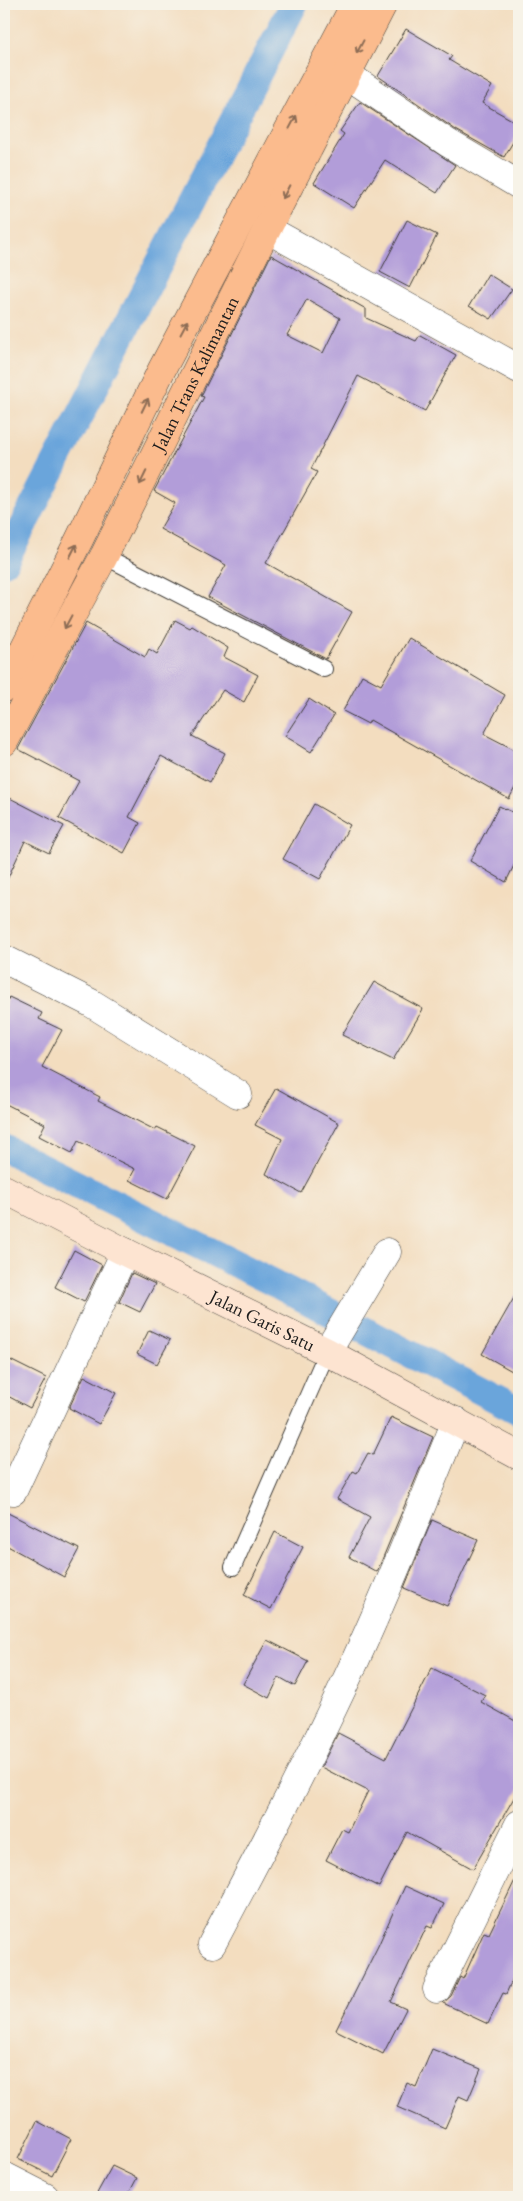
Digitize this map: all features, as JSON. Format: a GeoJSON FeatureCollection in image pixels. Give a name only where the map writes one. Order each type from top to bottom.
{"type":"FeatureCollection","features":[{"type":"Feature","properties":{"kind":"highway","name":"Jalan Trans Kalimantan"},"geometry":{"type":"LineString","coordinates":[[4,688],[79,540],[161,370],[355,4]]}},
{"type":"Feature","properties":{"kind":"highway","name":"Jalan Trans Kalimantan"},"geometry":{"type":"LineString","coordinates":[[4,742],[104,556],[267,229],[383,4]]}},
{"type":"Feature","properties":{"kind":"highway"},"geometry":{"type":"LineString","coordinates":[[161,370],[189,386]]}},
{"type":"Feature","properties":{"kind":"street"},"geometry":{"type":"LineString","coordinates":[[346,74],[448,143],[519,184]]}},
{"type":"Feature","properties":{"kind":"street"},"geometry":{"type":"LineString","coordinates":[[267,229],[519,369]]}},
{"type":"Feature","properties":{"kind":"street"},"geometry":{"type":"LineString","coordinates":[[4,959],[91,1003],[238,1094]]}},
{"type":"Feature","properties":{"kind":"street","name":"Jalan Garis Satu"},"geometry":{"type":"LineString","coordinates":[[4,1189],[125,1252],[332,1343],[456,1421],[519,1456]]}},
{"type":"Feature","properties":{"kind":"street"},"geometry":{"type":"LineString","coordinates":[[13,1491],[125,1252]]}},
{"type":"Feature","properties":{"kind":"street"},"geometry":{"type":"LineString","coordinates":[[332,1343],[388,1252]]}},
{"type":"Feature","properties":{"kind":"street"},"geometry":{"type":"LineString","coordinates":[[212,1944],[294,1787],[342,1688],[376,1614],[456,1421]]}},
{"type":"Feature","properties":{"kind":"street"},"geometry":{"type":"LineString","coordinates":[[437,1989],[519,1824]]}},
{"type":"Feature","properties":{"kind":"street"},"geometry":{"type":"LineString","coordinates":[[4,2176],[45,2197]]}},
{"type":"Feature","properties":{"kind":"lane"},"geometry":{"type":"LineString","coordinates":[[104,556],[324,669]]}},
{"type":"Feature","properties":{"kind":"lane"},"geometry":{"type":"LineString","coordinates":[[233,1567],[332,1343]]}},
{"type":"Feature","properties":{"kind":"building"},"geometry":{"type":"Polygon","coordinates":[[[406,29],[452,56],[449,60],[492,86],[482,103],[519,124],[519,132],[504,157],[456,130],[378,76],[406,29]]]}},
{"type":"Feature","properties":{"kind":"building"},"geometry":{"type":"Polygon","coordinates":[[[360,102],[455,165],[437,193],[385,160],[354,208],[314,183],[344,134],[340,131],[360,102]]]}},
{"type":"Feature","properties":{"kind":"building"},"geometry":{"type":"Polygon","coordinates":[[[407,220],[437,235],[410,288],[380,272],[407,220]]]}},
{"type":"Feature","properties":{"kind":"building"},"geometry":{"type":"Polygon","coordinates":[[[271,255],[366,309],[366,318],[416,341],[420,335],[456,355],[425,411],[358,376],[311,469],[317,472],[266,563],[352,612],[326,659],[208,597],[226,565],[160,529],[175,503],[154,491],[204,397],[201,396],[271,255]],[[307,299],[287,335],[323,353],[340,318],[307,299]]]}},
{"type":"Feature","properties":{"kind":"building"},"geometry":{"type":"Polygon","coordinates":[[[488,274],[512,289],[491,319],[469,306],[488,274]]]}},
{"type":"Feature","properties":{"kind":"building"},"geometry":{"type":"Polygon","coordinates":[[[175,620],[190,628],[192,626],[228,648],[224,657],[258,675],[244,702],[223,690],[192,736],[225,753],[210,782],[161,756],[129,817],[140,823],[124,853],[59,818],[79,781],[18,749],[86,623],[145,657],[149,649],[157,654],[175,620]]]}},
{"type":"Feature","properties":{"kind":"building"},"geometry":{"type":"Polygon","coordinates":[[[409,638],[505,695],[484,734],[519,752],[519,780],[509,799],[370,720],[368,724],[343,711],[362,675],[381,685],[409,638]]]}},
{"type":"Feature","properties":{"kind":"building"},"geometry":{"type":"Polygon","coordinates":[[[309,699],[334,715],[311,752],[285,736],[309,699]]]}},
{"type":"Feature","properties":{"kind":"building"},"geometry":{"type":"Polygon","coordinates":[[[4,795],[64,826],[49,853],[25,841],[4,886],[4,795]]]}},
{"type":"Feature","properties":{"kind":"building"},"geometry":{"type":"Polygon","coordinates":[[[314,804],[350,825],[320,879],[283,859],[314,804]]]}},
{"type":"Feature","properties":{"kind":"building"},"geometry":{"type":"Polygon","coordinates":[[[499,806],[519,815],[519,855],[506,882],[470,861],[499,806]]]}},
{"type":"Feature","properties":{"kind":"building"},"geometry":{"type":"Polygon","coordinates":[[[374,982],[423,1009],[393,1060],[342,1035],[374,982]]]}},
{"type":"Feature","properties":{"kind":"building"},"geometry":{"type":"Polygon","coordinates":[[[9,997],[42,1013],[39,1019],[62,1030],[42,1067],[100,1097],[98,1101],[155,1130],[157,1127],[195,1146],[167,1199],[129,1180],[135,1169],[78,1141],[72,1153],[39,1136],[45,1124],[4,1103],[4,1008],[9,997]]]}},
{"type":"Feature","properties":{"kind":"building"},"geometry":{"type":"Polygon","coordinates":[[[276,1088],[339,1123],[301,1193],[266,1174],[282,1139],[255,1125],[276,1088]]]}},
{"type":"Feature","properties":{"kind":"building"},"geometry":{"type":"Polygon","coordinates":[[[74,1250],[102,1265],[84,1302],[55,1287],[74,1250]]]}},
{"type":"Feature","properties":{"kind":"building"},"geometry":{"type":"Polygon","coordinates":[[[132,1273],[155,1284],[140,1312],[119,1302],[132,1273]]]}},
{"type":"Feature","properties":{"kind":"building"},"geometry":{"type":"Polygon","coordinates":[[[519,1289],[519,1375],[482,1354],[519,1289]]]}},
{"type":"Feature","properties":{"kind":"building"},"geometry":{"type":"Polygon","coordinates":[[[149,1330],[170,1340],[157,1364],[137,1354],[149,1330]]]}},
{"type":"Feature","properties":{"kind":"building"},"geometry":{"type":"Polygon","coordinates":[[[4,1357],[46,1378],[30,1408],[4,1394],[4,1357]]]}},
{"type":"Feature","properties":{"kind":"building"},"geometry":{"type":"Polygon","coordinates":[[[84,1376],[116,1393],[99,1424],[69,1408],[84,1376]]]}},
{"type":"Feature","properties":{"kind":"building"},"geometry":{"type":"Polygon","coordinates":[[[391,1417],[433,1437],[377,1572],[349,1557],[370,1517],[337,1499],[353,1471],[357,1473],[368,1453],[373,1455],[391,1417]]]}},
{"type":"Feature","properties":{"kind":"building"},"geometry":{"type":"Polygon","coordinates":[[[4,1511],[79,1549],[64,1577],[4,1544],[4,1511]]]}},
{"type":"Feature","properties":{"kind":"building"},"geometry":{"type":"Polygon","coordinates":[[[432,1520],[478,1540],[447,1606],[404,1588],[432,1520]]]}},
{"type":"Feature","properties":{"kind":"building"},"geometry":{"type":"Polygon","coordinates":[[[275,1532],[303,1547],[271,1609],[244,1595],[275,1532]]]}},
{"type":"Feature","properties":{"kind":"building"},"geometry":{"type":"Polygon","coordinates":[[[267,1640],[308,1661],[295,1686],[279,1677],[269,1698],[243,1684],[267,1640]]]}},
{"type":"Feature","properties":{"kind":"building"},"geometry":{"type":"Polygon","coordinates":[[[432,1668],[485,1695],[481,1702],[519,1723],[519,1789],[473,1869],[407,1832],[379,1887],[326,1860],[342,1829],[348,1832],[368,1791],[321,1767],[338,1733],[386,1758],[432,1668]]]}},
{"type":"Feature","properties":{"kind":"building"},"geometry":{"type":"Polygon","coordinates":[[[519,1872],[519,1964],[506,1994],[503,1993],[488,2024],[443,2003],[451,1996],[460,1977],[463,1979],[484,1932],[489,1934],[519,1872]]]}},
{"type":"Feature","properties":{"kind":"building"},"geometry":{"type":"Polygon","coordinates":[[[405,1886],[444,1904],[432,1928],[427,1926],[391,2002],[406,2009],[383,2054],[336,2030],[378,1946],[405,1886]]]}},
{"type":"Feature","properties":{"kind":"building"},"geometry":{"type":"Polygon","coordinates":[[[432,2049],[481,2069],[468,2100],[459,2096],[445,2128],[397,2107],[407,2083],[416,2087],[432,2049]]]}},
{"type":"Feature","properties":{"kind":"building"},"geometry":{"type":"Polygon","coordinates":[[[37,2121],[71,2139],[52,2176],[18,2159],[37,2121]]]}},
{"type":"Feature","properties":{"kind":"building"},"geometry":{"type":"Polygon","coordinates":[[[112,2166],[137,2178],[127,2197],[95,2197],[112,2166]]]}},
{"type":"Feature","properties":{"kind":"waterway"},"geometry":{"type":"LineString","coordinates":[[4,562],[294,4]]}},
{"type":"Feature","properties":{"kind":"waterway"},"geometry":{"type":"LineString","coordinates":[[4,1148],[272,1282],[519,1411]]}}]}
